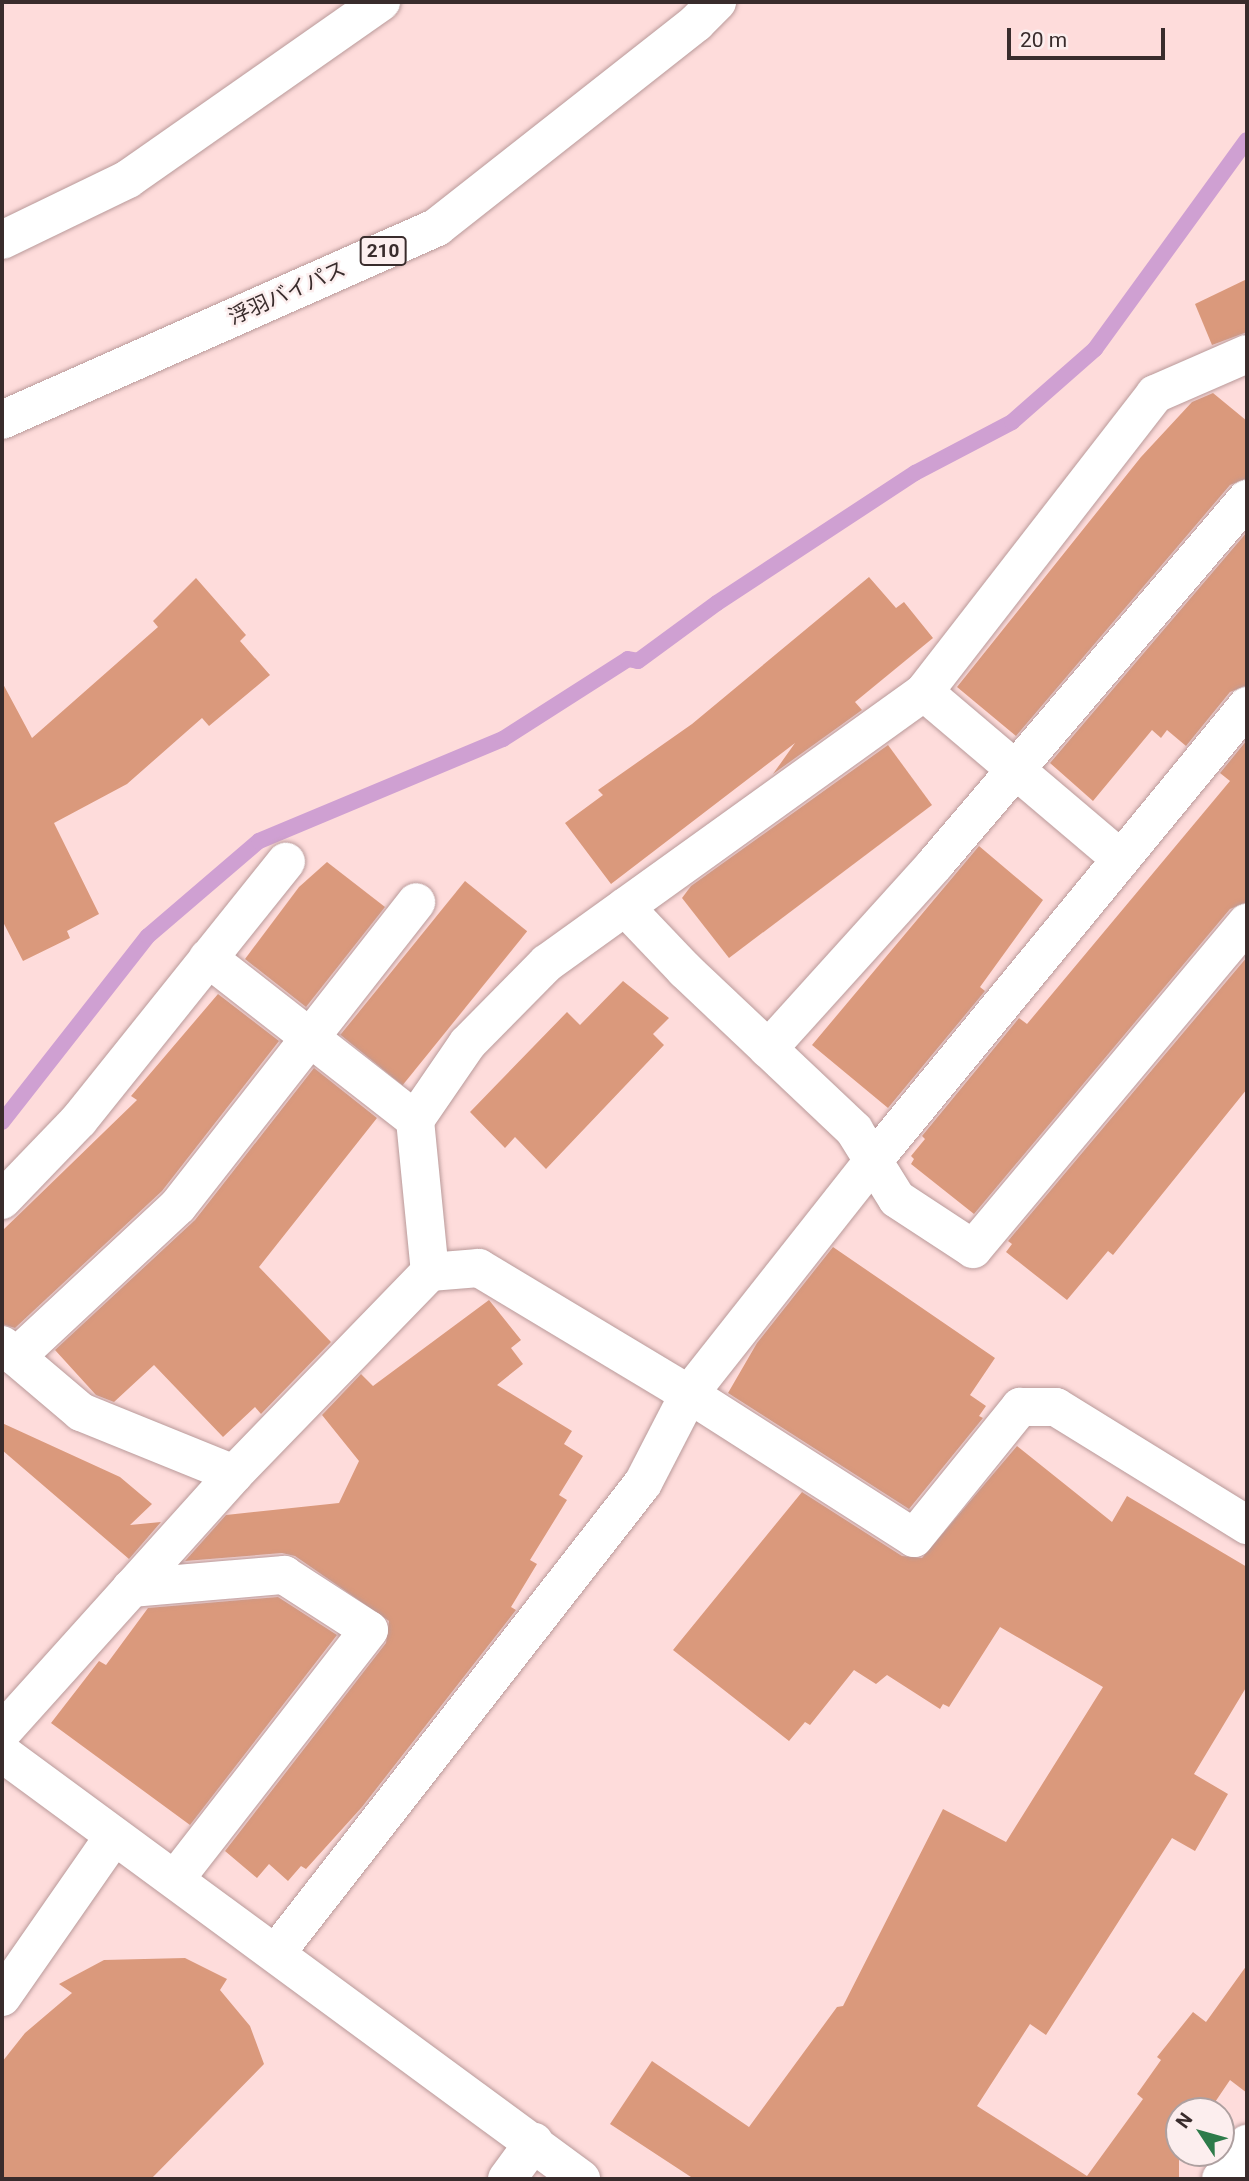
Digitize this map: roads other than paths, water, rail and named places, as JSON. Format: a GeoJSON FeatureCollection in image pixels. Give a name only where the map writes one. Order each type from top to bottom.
{"type":"FeatureCollection","features":[{"type":"Feature","properties":{"kind":"main road"},"geometry":{"type":"LineString","coordinates":[[2,240],[128,179],[381,2]]}},
{"type":"Feature","properties":{"kind":"main road","name":"浮羽バイパス"},"geometry":{"type":"LineString","coordinates":[[2,420],[437,227],[696,23],[716,2]]}},
{"type":"Feature","properties":{"kind":"main road"},"geometry":{"type":"LineString","coordinates":[[430,1272],[415,1119],[468,1043],[547,962],[923,692],[1155,394],[1238,367]]}},
{"type":"Feature","properties":{"kind":"main road"},"geometry":{"type":"LineString","coordinates":[[768,1049],[1015,769],[1247,499]]}},
{"type":"Feature","properties":{"kind":"main road"},"geometry":{"type":"LineString","coordinates":[[923,692],[1121,859]]}},
{"type":"Feature","properties":{"kind":"main road"},"geometry":{"type":"LineString","coordinates":[[276,1953],[643,1483],[689,1394],[873,1161],[1247,706]]}},
{"type":"Feature","properties":{"kind":"main road"},"geometry":{"type":"LineString","coordinates":[[2,1200],[79,1120],[286,862]]}},
{"type":"Feature","properties":{"kind":"main road"},"geometry":{"type":"LineString","coordinates":[[234,1474],[81,1412],[9,1351],[178,1206],[416,902]]}},
{"type":"Feature","properties":{"kind":"main road"},"geometry":{"type":"LineString","coordinates":[[625,907],[854,1130],[897,1199],[973,1249],[1247,923]]}},
{"type":"Feature","properties":{"kind":"main road"},"geometry":{"type":"LineString","coordinates":[[208,958],[415,1119]]}},
{"type":"Feature","properties":{"kind":"main road"},"geometry":{"type":"LineString","coordinates":[[2,1731],[234,1474],[430,1272],[479,1268],[689,1394],[914,1538],[1020,1407],[1056,1406],[1247,1525]]}},
{"type":"Feature","properties":{"kind":"main road"},"geometry":{"type":"LineString","coordinates":[[131,1588],[284,1575],[369,1630],[175,1879]]}},
{"type":"Feature","properties":{"kind":"main road"},"geometry":{"type":"LineString","coordinates":[[2,1753],[582,2179]]}},
{"type":"Feature","properties":{"kind":"main road"},"geometry":{"type":"LineString","coordinates":[[2,1997],[114,1836]]}},
{"type":"Feature","properties":{"kind":"main road"},"geometry":{"type":"LineString","coordinates":[[506,2179],[534,2142]]}},
{"type":"Feature","properties":{"kind":"main road"},"geometry":{"type":"LineString","coordinates":[[1221,2179],[1247,2144]]}},
{"type":"Feature","properties":{"kind":"waterway"},"geometry":{"type":"LineString","coordinates":[[2,1122],[148,936],[259,841],[503,739],[628,659],[638,661],[717,603],[915,473],[1012,422],[1095,349],[1247,140]]}}]}
